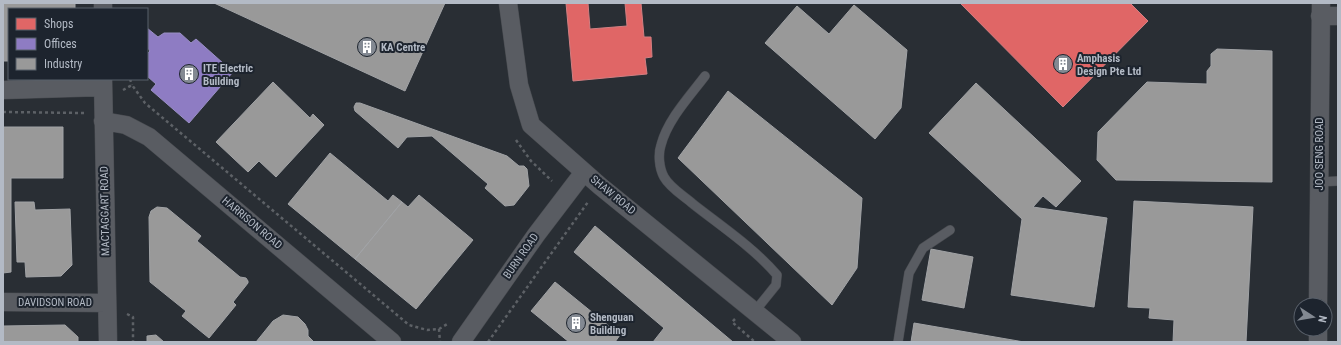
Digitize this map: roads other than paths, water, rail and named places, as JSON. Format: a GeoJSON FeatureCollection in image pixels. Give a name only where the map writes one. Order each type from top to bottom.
{"type":"FeatureCollection","features":[{"type":"Feature","properties":{"kind":"street","name":"SHAW ROAD"},"geometry":{"type":"LineString","coordinates":[[508,3],[519,85],[531,125],[600,186],[792,342]]}},
{"type":"Feature","properties":{"kind":"street","name":"JOO SENG ROAD"},"geometry":{"type":"LineString","coordinates":[[1318,297],[1320,182],[1326,12]]}},
{"type":"Feature","properties":{"kind":"street"},"geometry":{"type":"LineString","coordinates":[[3,90],[103,88]]}},
{"type":"Feature","properties":{"kind":"street","name":"MACTAGGART ROAD"},"geometry":{"type":"LineString","coordinates":[[103,88],[108,342]]}},
{"type":"Feature","properties":{"kind":"street","name":"HARRISON ROAD"},"geometry":{"type":"LineString","coordinates":[[103,121],[126,125],[149,137],[392,342]]}},
{"type":"Feature","properties":{"kind":"street","name":"BURN ROAD"},"geometry":{"type":"LineString","coordinates":[[460,342],[536,235],[584,172]]}},
{"type":"Feature","properties":{"kind":"street","name":"DAVIDSON ROAD"},"geometry":{"type":"LineString","coordinates":[[3,302],[107,303]]}},
{"type":"Feature","properties":{"kind":"lane"},"geometry":{"type":"LineString","coordinates":[[705,76],[665,134],[659,156],[660,164],[664,177],[676,189],[745,246],[777,275],[776,285],[755,312]]}},
{"type":"Feature","properties":{"kind":"lane"},"geometry":{"type":"LineString","coordinates":[[1320,182],[1338,181]]}},
{"type":"Feature","properties":{"kind":"lane"},"geometry":{"type":"LineString","coordinates":[[898,342],[909,273],[924,248],[950,230]]}},
{"type":"Feature","properties":{"kind":"place","name":"KA Centre"},"geometry":{"type":"Point","coordinates":[367,47]}},
{"type":"Feature","properties":{"kind":"place","name":"Amphasis Design Pte Ltd"},"geometry":{"type":"Point","coordinates":[1063,64]}},
{"type":"Feature","properties":{"kind":"place","name":"ITE Electric Building"},"geometry":{"type":"Point","coordinates":[189,74]}},
{"type":"Feature","properties":{"kind":"place","name":"Shenguan Building"},"geometry":{"type":"Point","coordinates":[576,323]}}]}
